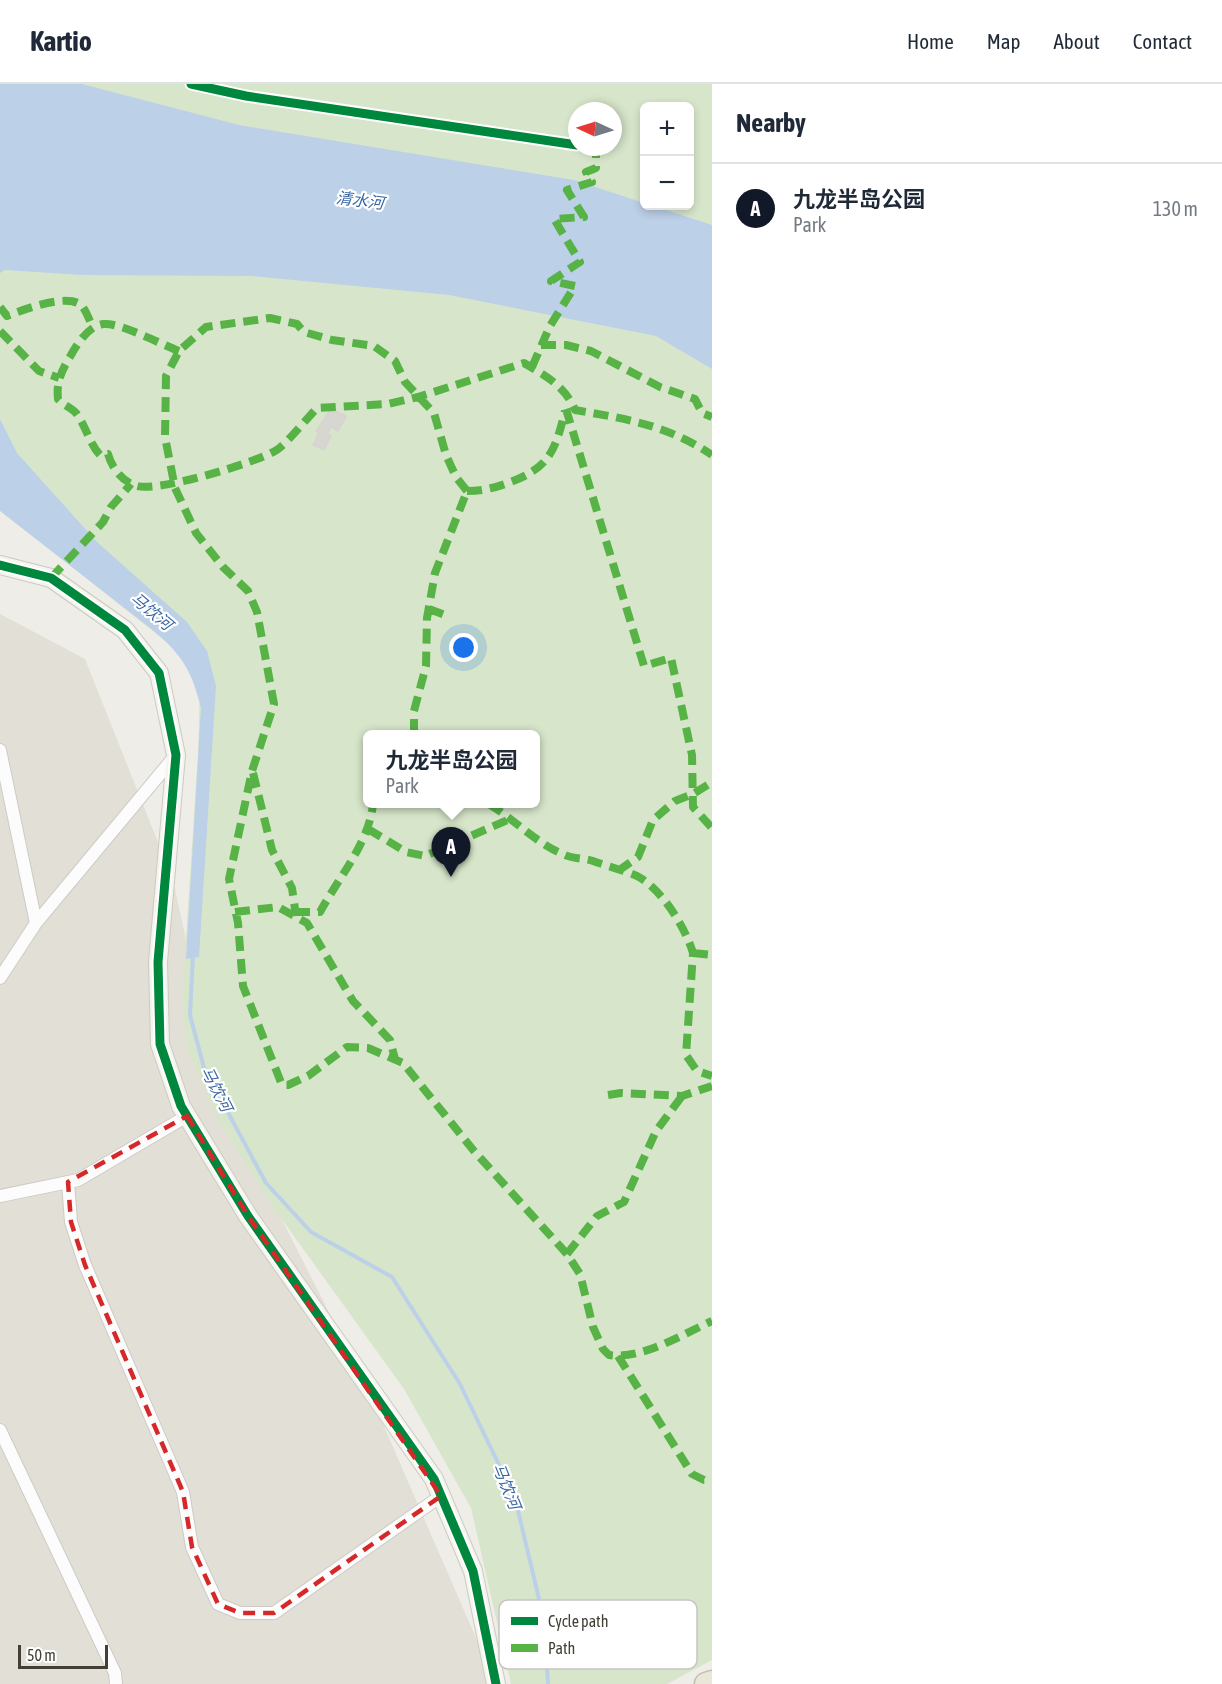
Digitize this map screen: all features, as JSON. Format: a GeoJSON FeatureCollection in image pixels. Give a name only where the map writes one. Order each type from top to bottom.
{"type":"FeatureCollection","features":[{"type":"Feature","properties":{"kind":"highway"},"geometry":{"type":"LineString","coordinates":[[706,1684],[712,1682]]}},
{"type":"Feature","properties":{"kind":"street"},"geometry":{"type":"LineString","coordinates":[[0,565],[51,578],[125,630],[159,673],[176,755],[158,962],[160,1044],[181,1106],[248,1216],[434,1479],[473,1570],[496,1684]]}},
{"type":"Feature","properties":{"kind":"street"},"geometry":{"type":"LineString","coordinates":[[0,750],[36,923]]}},
{"type":"Feature","properties":{"kind":"street"},"geometry":{"type":"LineString","coordinates":[[0,978],[36,923],[176,755]]}},
{"type":"Feature","properties":{"kind":"street"},"geometry":{"type":"LineString","coordinates":[[0,1196],[78,1180],[187,1116]]}},
{"type":"Feature","properties":{"kind":"street"},"geometry":{"type":"LineString","coordinates":[[69,1182],[71,1222],[85,1265],[183,1492],[192,1547],[218,1604],[240,1613],[274,1613],[441,1496]]}},
{"type":"Feature","properties":{"kind":"street"},"geometry":{"type":"LineString","coordinates":[[0,1430],[115,1673],[116,1684]]}},
{"type":"Feature","properties":{"kind":"highlighted area"},"geometry":{"type":"Polygon","coordinates":[[[187,1116],[248,1216],[441,1496],[274,1613],[240,1613],[218,1604],[192,1547],[183,1492],[85,1265],[71,1222],[68,1182],[187,1116]]]}},
{"type":"Feature","properties":{"kind":"shaded area"},"geometry":{"type":"Polygon","coordinates":[[[0,614],[85,659],[173,880],[220,1098],[366,1385],[496,1684],[0,1684],[0,614]]]}},
{"type":"Feature","properties":{"kind":"green space"},"geometry":{"type":"Polygon","coordinates":[[[0,84],[712,84],[712,1660],[697,1668],[697,1600],[499,1600],[499,1631],[471,1508],[404,1389],[268,1200],[214,1112],[187,1048],[182,999],[198,754],[200,684],[183,655],[0,510],[0,84]]]}},
{"type":"Feature","properties":{"kind":"green space"},"geometry":{"type":"Polygon","coordinates":[[[508,1669],[695,1669],[667,1684],[511,1684],[508,1669]]]}},
{"type":"Feature","properties":{"kind":"water","name":"清水河"},"geometry":{"type":"Polygon","coordinates":[[[0,84],[82,84],[239,125],[574,180],[640,202],[640,210],[666,210],[712,225],[712,369],[656,336],[449,295],[252,276],[82,275],[5,270],[0,273],[0,84]]]}},
{"type":"Feature","properties":{"kind":"water"},"geometry":{"type":"Polygon","coordinates":[[[0,419],[17,453],[97,542],[187,622],[207,651],[216,686],[199,957],[186,959],[201,708],[194,684],[179,656],[154,631],[0,511],[0,419]]]}},
{"type":"Feature","properties":{"kind":"building"},"geometry":{"type":"Polygon","coordinates":[[[331,409],[346,416],[338,431],[331,427],[327,434],[331,436],[324,450],[313,445],[319,433],[316,431],[331,409]]]}},
{"type":"Feature","properties":{"kind":"waterway","name":"马饮河"},"geometry":{"type":"LineString","coordinates":[[193,954],[190,1015],[204,1068],[266,1183],[311,1232],[392,1277],[460,1384],[515,1498],[539,1600]]}},
{"type":"Feature","properties":{"kind":"waterway","name":"马饮河"},"geometry":{"type":"LineString","coordinates":[[547,1669],[548,1684]]}},
{"type":"Feature","properties":{"kind":"marked path"},"geometry":{"type":"LineString","coordinates":[[532,367],[550,326],[575,286],[551,281],[580,262],[554,219],[584,217],[567,190],[592,182],[586,172],[596,168],[596,156]]}},
{"type":"Feature","properties":{"kind":"marked path"},"geometry":{"type":"LineString","coordinates":[[0,307],[7,316],[45,303],[76,302],[84,308],[93,328]]}},
{"type":"Feature","properties":{"kind":"marked path"},"geometry":{"type":"LineString","coordinates":[[467,491],[456,477],[446,455],[434,413],[405,382],[395,361],[374,346],[332,340],[304,332],[297,324],[270,318],[206,327],[179,351],[166,376],[165,437],[175,488],[196,533],[223,567],[248,591],[257,612],[274,704],[252,771],[229,879],[238,923],[243,986],[282,1085],[288,1085],[308,1076],[347,1047],[368,1048],[403,1063],[474,1151],[567,1254],[580,1274],[593,1327],[603,1349],[609,1355],[622,1356],[648,1350],[712,1321]]}},
{"type":"Feature","properties":{"kind":"marked path"},"geometry":{"type":"LineString","coordinates":[[179,351],[131,330],[112,325],[99,325],[84,336],[60,376],[58,399],[76,413],[100,455],[108,454],[118,474],[137,486],[148,487],[185,481],[264,456],[284,444],[317,408],[388,404],[418,397],[524,363],[560,388],[575,410],[629,420],[663,430],[712,455]]}},
{"type":"Feature","properties":{"kind":"marked path"},"geometry":{"type":"LineString","coordinates":[[0,331],[39,371],[59,378]]}},
{"type":"Feature","properties":{"kind":"marked path"},"geometry":{"type":"LineString","coordinates":[[541,345],[566,345],[591,351],[660,387],[695,399],[702,413],[712,417]]}},
{"type":"Feature","properties":{"kind":"marked path"},"geometry":{"type":"LineString","coordinates":[[566,409],[644,666],[671,658],[692,755],[693,807],[712,828]]}},
{"type":"Feature","properties":{"kind":"marked path"},"geometry":{"type":"LineString","coordinates":[[467,491],[488,489],[508,483],[533,471],[548,457],[553,448],[565,411]]}},
{"type":"Feature","properties":{"kind":"marked path"},"geometry":{"type":"LineString","coordinates":[[51,578],[103,522],[111,507],[131,484]]}},
{"type":"Feature","properties":{"kind":"marked path"},"geometry":{"type":"LineString","coordinates":[[414,730],[414,711],[426,666],[427,618],[435,573],[467,491]]}},
{"type":"Feature","properties":{"kind":"marked path"},"geometry":{"type":"LineString","coordinates":[[429,609],[450,617]]}},
{"type":"Feature","properties":{"kind":"marked path"},"geometry":{"type":"LineString","coordinates":[[253,773],[272,850],[292,888],[296,916]]}},
{"type":"Feature","properties":{"kind":"marked path"},"geometry":{"type":"LineString","coordinates":[[618,871],[638,857],[653,820],[675,801],[693,794],[712,782]]}},
{"type":"Feature","properties":{"kind":"marked path"},"geometry":{"type":"LineString","coordinates":[[295,912],[320,912],[352,860],[366,832],[372,808]]}},
{"type":"Feature","properties":{"kind":"marked path"},"geometry":{"type":"LineString","coordinates":[[495,808],[555,850],[637,876],[664,899],[684,932],[693,953],[686,1055],[697,1071],[712,1076]]}},
{"type":"Feature","properties":{"kind":"marked path"},"geometry":{"type":"LineString","coordinates":[[368,829],[406,852],[425,856],[512,818]]}},
{"type":"Feature","properties":{"kind":"marked path"},"geometry":{"type":"LineString","coordinates":[[235,912],[278,907],[307,923],[353,1001],[390,1040],[395,1059]]}},
{"type":"Feature","properties":{"kind":"marked path"},"geometry":{"type":"LineString","coordinates":[[693,953],[712,955]]}},
{"type":"Feature","properties":{"kind":"marked path"},"geometry":{"type":"LineString","coordinates":[[608,1095],[621,1093],[682,1096],[712,1086]]}},
{"type":"Feature","properties":{"kind":"marked path"},"geometry":{"type":"LineString","coordinates":[[567,1254],[597,1216],[624,1202],[656,1131],[682,1096]]}},
{"type":"Feature","properties":{"kind":"marked path"},"geometry":{"type":"LineString","coordinates":[[618,1356],[692,1474],[704,1480],[712,1480]]}},
{"type":"Feature","properties":{"kind":"cycle path"},"geometry":{"type":"LineString","coordinates":[[191,84],[246,96],[568,144]]}},
{"type":"Feature","properties":{"kind":"cycle path"},"geometry":{"type":"LineString","coordinates":[[0,565],[51,578],[125,630],[159,673],[176,755],[158,962],[160,1044],[181,1106],[248,1216],[434,1479],[473,1571],[496,1684]]}},
{"type":"Feature","properties":{"kind":"place","name":"九龙半岛公园"},"geometry":{"type":"Point","coordinates":[451,877]}}]}
